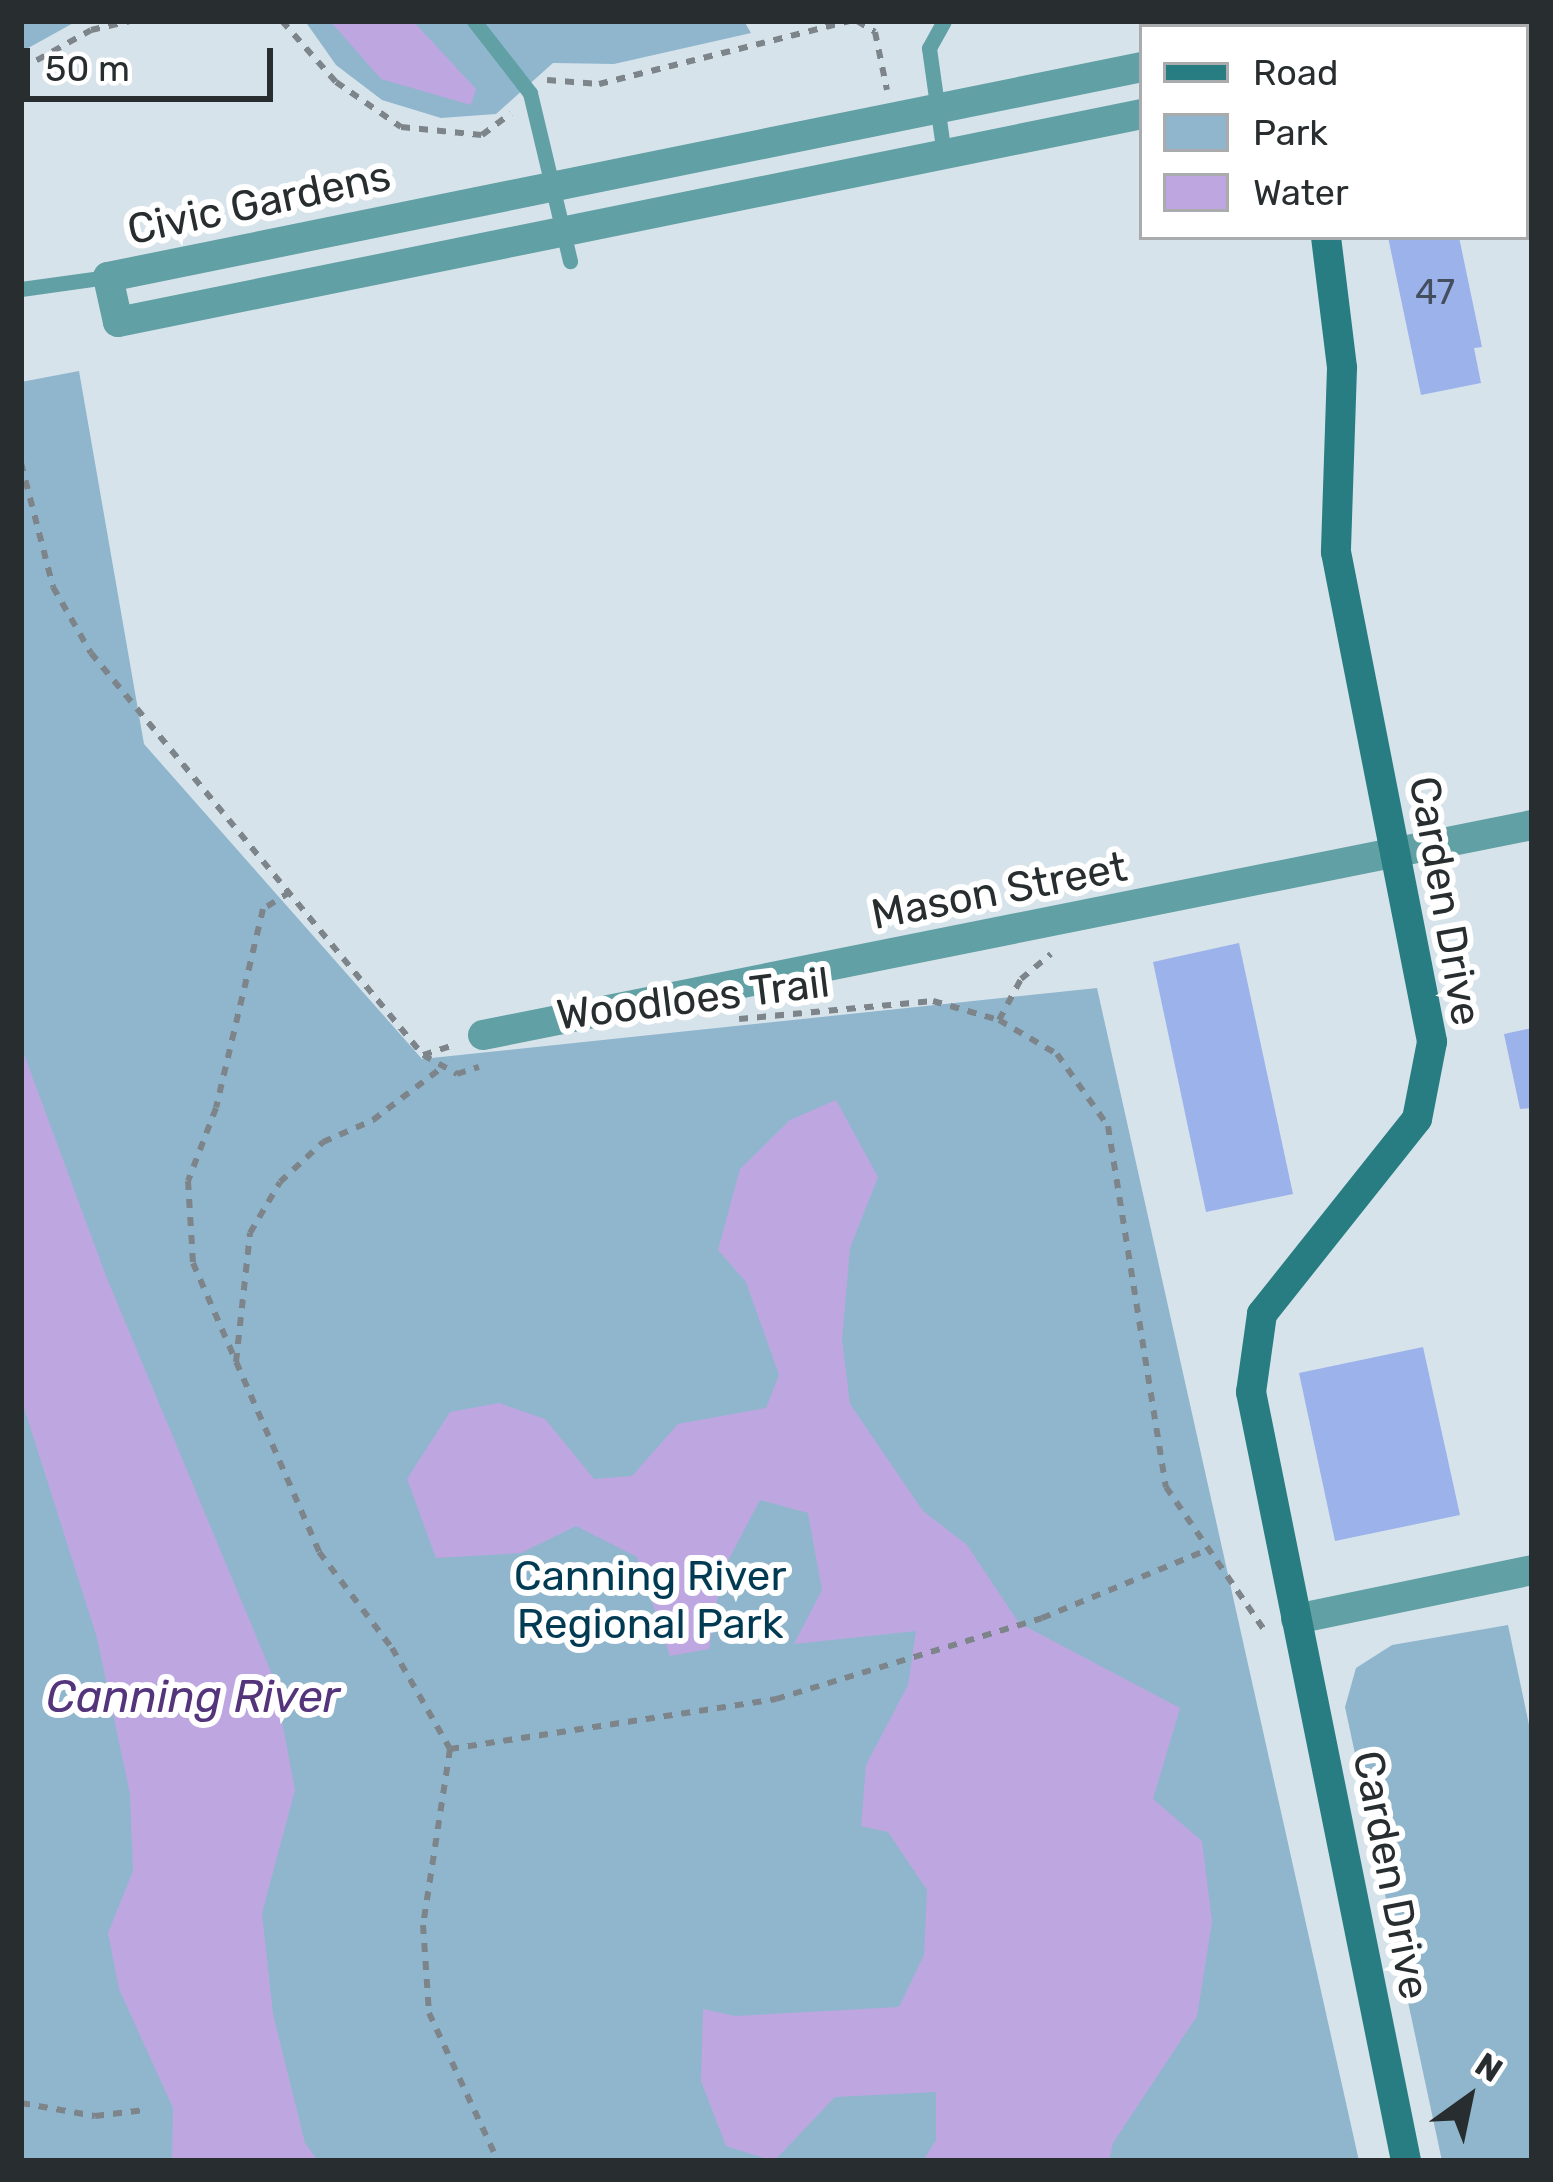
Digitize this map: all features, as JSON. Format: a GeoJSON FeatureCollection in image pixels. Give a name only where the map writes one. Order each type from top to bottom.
{"type":"FeatureCollection","features":[{"type":"Feature","properties":{"kind":"street","name":"Civic Gardens"},"geometry":{"type":"LineString","coordinates":[[1139,68],[109,277],[118,322],[567,247],[944,155],[1139,115]]}},
{"type":"Feature","properties":{"kind":"street","name":"Carden Drive"},"geometry":{"type":"LineString","coordinates":[[1326,240],[1342,368],[1336,552],[1432,1042],[1417,1119],[1262,1314],[1251,1392],[1406,2161]]}},
{"type":"Feature","properties":{"kind":"street","name":"Mason Street"},"geometry":{"type":"LineString","coordinates":[[491,1048],[1532,825]]}},
{"type":"Feature","properties":{"kind":"street"},"geometry":{"type":"LineString","coordinates":[[1296,1618],[1532,1570]]}},
{"type":"Feature","properties":{"kind":"lane"},"geometry":{"type":"LineString","coordinates":[[474,21],[530,93],[567,247]]}},
{"type":"Feature","properties":{"kind":"lane"},"geometry":{"type":"LineString","coordinates":[[944,21],[929,48],[944,155]]}},
{"type":"Feature","properties":{"kind":"lane"},"geometry":{"type":"LineString","coordinates":[[21,289],[109,277]]}},
{"type":"Feature","properties":{"kind":"path"},"geometry":{"type":"LineString","coordinates":[[21,69],[91,30],[129,21]]}},
{"type":"Feature","properties":{"kind":"path"},"geometry":{"type":"LineString","coordinates":[[21,463],[53,587],[91,653],[440,1069],[373,1120],[323,1142],[280,1182],[250,1233],[236,1365]]}},
{"type":"Feature","properties":{"kind":"path"},"geometry":{"type":"LineString","coordinates":[[290,892],[263,909],[217,1108],[188,1181],[193,1263],[319,1552],[392,1648],[451,1749],[423,1925],[429,2013],[498,2161]]}},
{"type":"Feature","properties":{"kind":"path"},"geometry":{"type":"LineString","coordinates":[[999,1020],[1021,979],[1064,943],[1063,922]]}},
{"type":"Feature","properties":{"kind":"path","name":"Woodloes Trail"},"geometry":{"type":"LineString","coordinates":[[715,1022],[933,1001],[999,1020],[1058,1054],[1108,1126],[1166,1487],[1270,1638]]}},
{"type":"Feature","properties":{"kind":"path","name":"Woodloes Trail"},"geometry":{"type":"LineString","coordinates":[[440,1069],[458,1074],[491,1048]]}},
{"type":"Feature","properties":{"kind":"path"},"geometry":{"type":"LineString","coordinates":[[451,1749],[776,1699],[1042,1618],[1209,1550]]}},
{"type":"Feature","properties":{"kind":"path"},"geometry":{"type":"LineString","coordinates":[[21,2103],[94,2116],[145,2110]]}},
{"type":"Feature","properties":{"kind":"green space"},"geometry":{"type":"Polygon","coordinates":[[[21,21],[77,21],[21,52],[21,21]]]}},
{"type":"Feature","properties":{"kind":"green space"},"geometry":{"type":"Polygon","coordinates":[[[305,21],[744,21],[751,33],[614,64],[553,63],[496,114],[441,118],[382,100],[336,65],[305,21]]]}},
{"type":"Feature","properties":{"kind":"green space","name":"Canning River Regional Park"},"geometry":{"type":"Polygon","coordinates":[[[79,371],[144,744],[422,1059],[1097,988],[1359,2161],[21,2161],[21,382],[79,371]]]}},
{"type":"Feature","properties":{"kind":"green space"},"geometry":{"type":"Polygon","coordinates":[[[1508,1625],[1532,1739],[1532,2161],[1442,2161],[1345,1707],[1356,1668],[1392,1645],[1508,1625]]]}},
{"type":"Feature","properties":{"kind":"water"},"geometry":{"type":"Polygon","coordinates":[[[330,21],[413,21],[476,89],[471,105],[381,79],[330,21]]]}},
{"type":"Feature","properties":{"kind":"water","name":"Canning River"},"geometry":{"type":"Polygon","coordinates":[[[21,1046],[106,1276],[274,1679],[295,1790],[262,1913],[273,2014],[305,2143],[318,2161],[172,2161],[173,2108],[119,1989],[108,1933],[133,1871],[130,1794],[97,1638],[21,1398],[21,1046]]]}},
{"type":"Feature","properties":{"kind":"water"},"geometry":{"type":"Polygon","coordinates":[[[836,1100],[878,1177],[850,1248],[842,1340],[850,1404],[923,1511],[967,1545],[1019,1623],[1180,1708],[1153,1799],[1202,1841],[1212,1922],[1197,2016],[1113,2143],[1109,2161],[923,2161],[936,2140],[936,2092],[835,2097],[774,2161],[726,2146],[701,2081],[703,2009],[735,2016],[899,2007],[924,1955],[927,1890],[888,1832],[861,1826],[866,1765],[908,1685],[916,1631],[794,1644],[822,1590],[808,1513],[760,1500],[722,1572],[709,1649],[670,1656],[637,1557],[576,1526],[521,1553],[436,1558],[407,1479],[450,1412],[499,1403],[545,1419],[594,1479],[632,1476],[678,1424],[766,1408],[779,1375],[746,1282],[718,1250],[740,1169],[790,1120],[836,1100]]]}},
{"type":"Feature","properties":{"kind":"building"},"geometry":{"type":"Polygon","coordinates":[[[1389,240],[1460,240],[1482,347],[1474,348],[1481,383],[1421,395],[1389,240]]]}},
{"type":"Feature","properties":{"kind":"building"},"geometry":{"type":"Polygon","coordinates":[[[1239,943],[1293,1194],[1206,1212],[1153,962],[1239,943]]]}},
{"type":"Feature","properties":{"kind":"building"},"geometry":{"type":"Polygon","coordinates":[[[1532,1028],[1532,1108],[1520,1109],[1504,1034],[1532,1028]]]}},
{"type":"Feature","properties":{"kind":"building"},"geometry":{"type":"Polygon","coordinates":[[[1423,1347],[1460,1515],[1335,1541],[1299,1373],[1423,1347]]]}}]}
